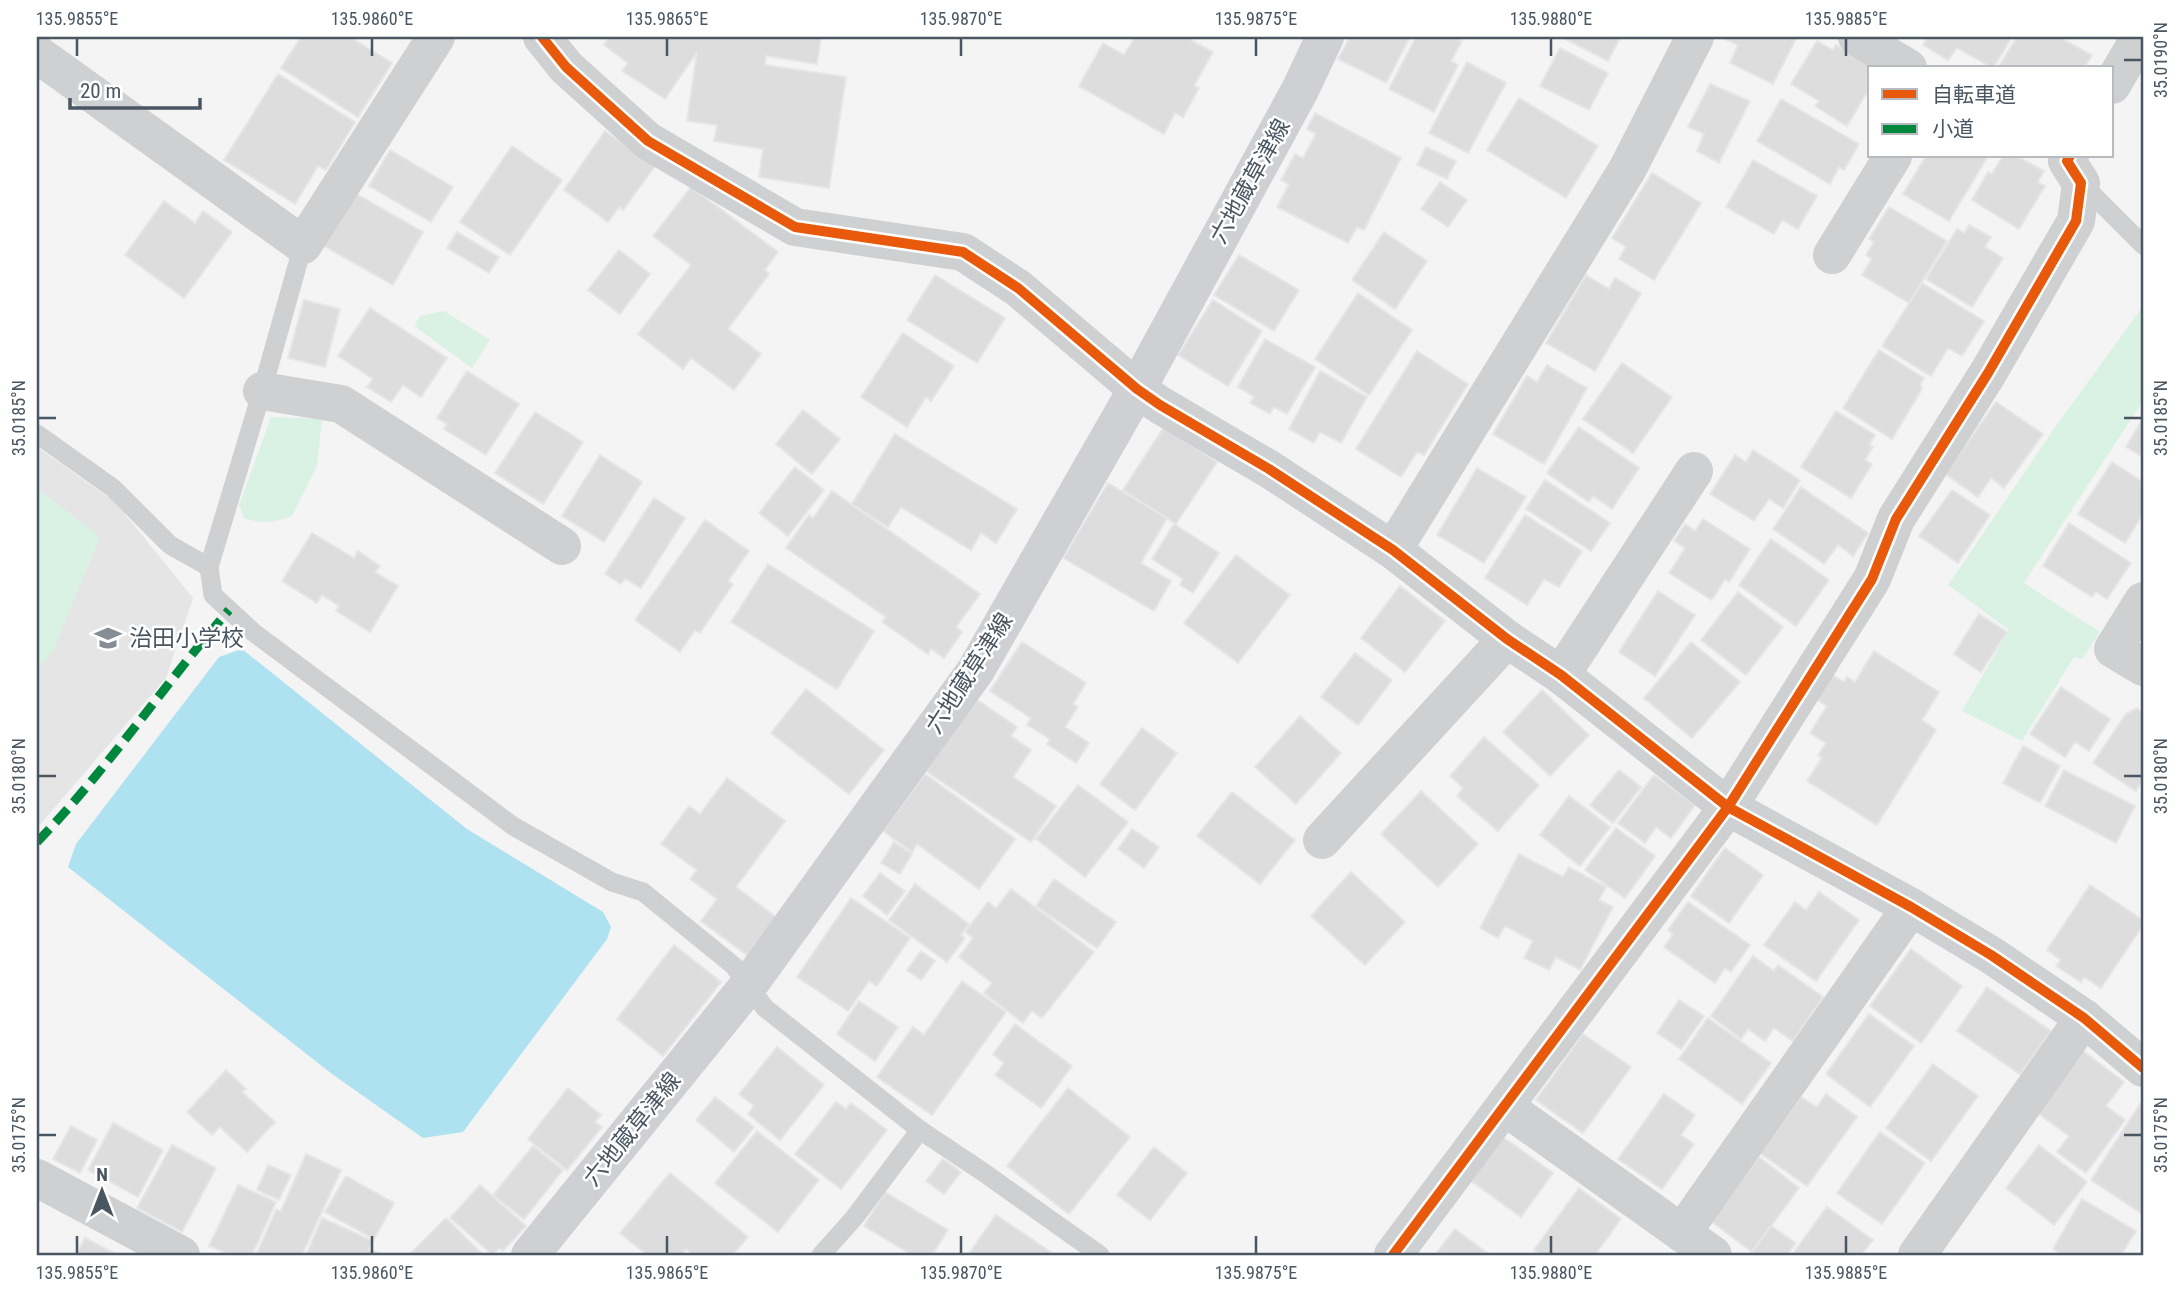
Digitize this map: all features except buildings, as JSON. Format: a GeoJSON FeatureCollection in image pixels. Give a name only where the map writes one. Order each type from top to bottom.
{"type":"FeatureCollection","features":[{"type":"Feature","properties":{"kind":"main road","name":"六地蔵草津線"},"geometry":{"type":"LineString","coordinates":[[530,1255],[748,986],[976,670],[1137,389],[1300,90],[1325,37]]}},
{"type":"Feature","properties":{"kind":"street"},"geometry":{"type":"LineString","coordinates":[[37,54],[303,245],[436,37]]}},
{"type":"Feature","properties":{"kind":"street"},"geometry":{"type":"LineString","coordinates":[[542,37],[566,67],[648,141],[795,227],[963,252],[1018,288],[1137,389],[1160,405],[1269,469],[1393,550],[1507,639],[1561,674],[1728,807],[1910,907],[1991,955],[2084,1018],[2143,1068]]}},
{"type":"Feature","properties":{"kind":"street"},"geometry":{"type":"LineString","coordinates":[[1393,550],[1627,170],[1695,37]]}},
{"type":"Feature","properties":{"kind":"street"},"geometry":{"type":"LineString","coordinates":[[1857,37],[1905,66]]}},
{"type":"Feature","properties":{"kind":"street"},"geometry":{"type":"LineString","coordinates":[[2114,82],[2140,37]]}},
{"type":"Feature","properties":{"kind":"street"},"geometry":{"type":"LineString","coordinates":[[1832,255],[1892,158]]}},
{"type":"Feature","properties":{"kind":"street"},"geometry":{"type":"LineString","coordinates":[[1393,1255],[1728,807],[1872,579],[1896,519],[1988,373],[2076,221],[2069,164]]}},
{"type":"Feature","properties":{"kind":"street"},"geometry":{"type":"LineString","coordinates":[[262,391],[341,404],[562,545]]}},
{"type":"Feature","properties":{"kind":"street"},"geometry":{"type":"LineString","coordinates":[[1561,674],[1694,471]]}},
{"type":"Feature","properties":{"kind":"street"},"geometry":{"type":"LineString","coordinates":[[2143,601],[2113,649],[2143,667]]}},
{"type":"Feature","properties":{"kind":"street"},"geometry":{"type":"LineString","coordinates":[[1322,840],[1507,639]]}},
{"type":"Feature","properties":{"kind":"street"},"geometry":{"type":"LineString","coordinates":[[1682,1233],[1910,907]]}},
{"type":"Feature","properties":{"kind":"street"},"geometry":{"type":"LineString","coordinates":[[1917,1255],[2084,1018]]}},
{"type":"Feature","properties":{"kind":"street"},"geometry":{"type":"LineString","coordinates":[[1505,1107],[1713,1255]]}},
{"type":"Feature","properties":{"kind":"street"},"geometry":{"type":"LineString","coordinates":[[37,1178],[181,1255]]}},
{"type":"Feature","properties":{"kind":"lane"},"geometry":{"type":"LineString","coordinates":[[2069,164],[2143,245]]}},
{"type":"Feature","properties":{"kind":"lane"},"geometry":{"type":"LineString","coordinates":[[303,245],[209,567],[213,595],[253,632],[513,827],[612,882],[643,892],[734,966],[765,1008],[920,1130],[1100,1255]]}},
{"type":"Feature","properties":{"kind":"lane"},"geometry":{"type":"LineString","coordinates":[[37,434],[113,488],[170,545],[209,567]]}},
{"type":"Feature","properties":{"kind":"lane"},"geometry":{"type":"LineString","coordinates":[[821,1255],[854,1218],[920,1130]]}},
{"type":"Feature","properties":{"kind":"shaded area","name":"治田小学校"},"geometry":{"type":"Polygon","coordinates":[[[37,447],[115,502],[193,598],[166,678],[37,828],[37,447]]]}},
{"type":"Feature","properties":{"kind":"green space"},"geometry":{"type":"Polygon","coordinates":[[[2143,306],[2143,401],[2024,583],[2100,632],[2082,659],[2074,657],[2022,741],[1962,711],[2009,630],[1948,585],[2056,426],[2143,306]]]}},
{"type":"Feature","properties":{"kind":"green space"},"geometry":{"type":"Polygon","coordinates":[[[444,311],[490,340],[472,368],[414,326],[420,316],[444,311]]]}},
{"type":"Feature","properties":{"kind":"green space"},"geometry":{"type":"Polygon","coordinates":[[[271,417],[322,419],[317,466],[292,516],[262,522],[244,518],[239,505],[271,417]]]}},
{"type":"Feature","properties":{"kind":"green space"},"geometry":{"type":"Polygon","coordinates":[[[37,488],[100,537],[54,649],[37,671],[37,488]]]}},
{"type":"Feature","properties":{"kind":"water"},"geometry":{"type":"Polygon","coordinates":[[[242,649],[467,829],[603,912],[611,927],[607,939],[463,1132],[423,1138],[332,1074],[68,867],[76,844],[219,657],[242,649]]]}},
{"type":"Feature","properties":{"kind":"marked path"},"geometry":{"type":"LineString","coordinates":[[37,842],[87,786],[229,610]]}},
{"type":"Feature","properties":{"kind":"cycle path"},"geometry":{"type":"LineString","coordinates":[[542,37],[566,67],[648,141],[795,227],[963,252],[1018,288],[1137,389],[1160,405],[1269,469],[1393,550],[1507,639],[1561,675],[1728,807],[1911,907],[1991,955],[2084,1018],[2143,1068]]}},
{"type":"Feature","properties":{"kind":"cycle path"},"geometry":{"type":"LineString","coordinates":[[1393,1255],[1728,807],[1872,579],[1896,519],[1988,373],[2076,221],[2081,183],[2067,161],[2069,158]]}},
{"type":"Feature","properties":{"kind":"place","name":"治田小学校"},"geometry":{"type":"Point","coordinates":[108,638]}}]}
